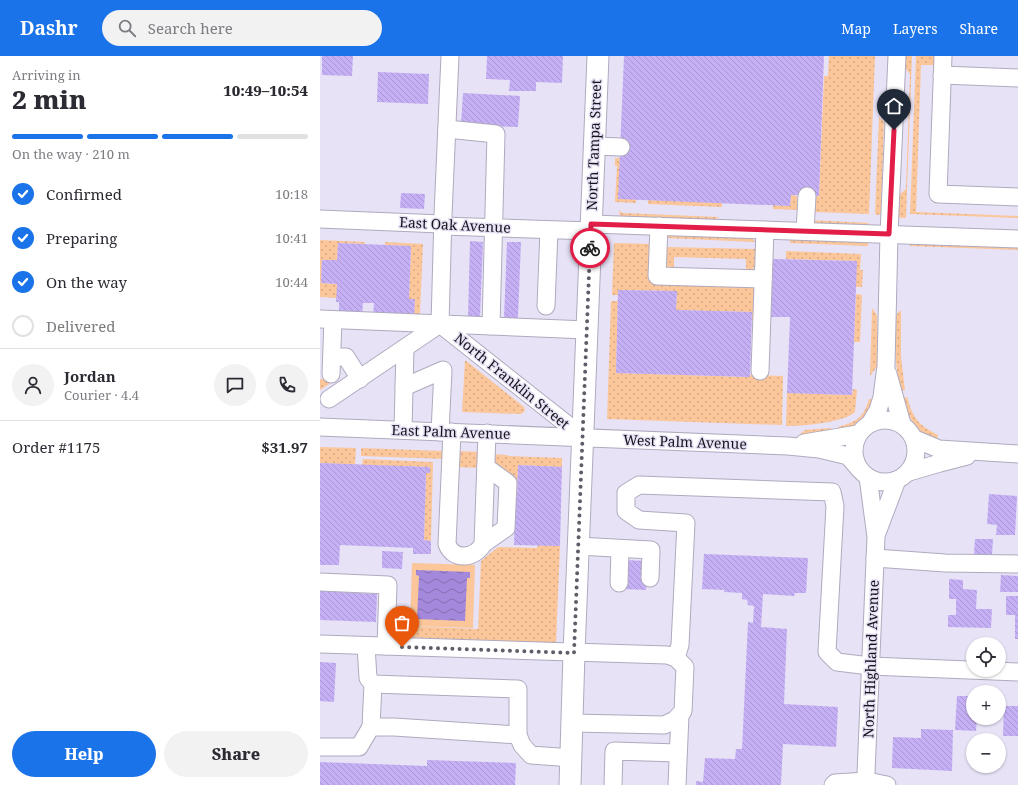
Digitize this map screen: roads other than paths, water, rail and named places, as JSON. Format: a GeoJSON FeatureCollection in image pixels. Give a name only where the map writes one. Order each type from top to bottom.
{"type":"FeatureCollection","features":[{"type":"Feature","properties":{"kind":"main road","name":"North Tampa Street"},"geometry":{"type":"LineString","coordinates":[[570,785],[598,56]]}},
{"type":"Feature","properties":{"kind":"street","name":"North Franklin Street"},"geometry":{"type":"LineString","coordinates":[[440,324],[450,56]]}},
{"type":"Feature","properties":{"kind":"street"},"geometry":{"type":"LineString","coordinates":[[871,422],[878,410],[882,397],[886,366],[889,234],[898,56]]}},
{"type":"Feature","properties":{"kind":"street"},"geometry":{"type":"LineString","coordinates":[[943,56],[938,194],[1018,197]]}},
{"type":"Feature","properties":{"kind":"street"},"geometry":{"type":"LineString","coordinates":[[942,75],[1018,78]]}},
{"type":"Feature","properties":{"kind":"street"},"geometry":{"type":"LineString","coordinates":[[447,129],[496,134],[491,326]]}},
{"type":"Feature","properties":{"kind":"street"},"geometry":{"type":"LineString","coordinates":[[594,146],[621,147]]}},
{"type":"Feature","properties":{"kind":"street"},"geometry":{"type":"LineString","coordinates":[[805,231],[807,196]]}},
{"type":"Feature","properties":{"kind":"street","name":"East Oak Avenue"},"geometry":{"type":"LineString","coordinates":[[320,218],[441,224],[443,226],[549,230],[591,227],[659,226],[1018,239]]}},
{"type":"Feature","properties":{"kind":"street"},"geometry":{"type":"LineString","coordinates":[[659,226],[657,276],[763,280]]}},
{"type":"Feature","properties":{"kind":"street"},"geometry":{"type":"LineString","coordinates":[[546,306],[549,230]]}},
{"type":"Feature","properties":{"kind":"street"},"geometry":{"type":"LineString","coordinates":[[760,371],[765,230]]}},
{"type":"Feature","properties":{"kind":"street"},"geometry":{"type":"LineString","coordinates":[[331,374],[332,357],[326,320],[587,330]]}},
{"type":"Feature","properties":{"kind":"street","name":"North Franklin Street"},"geometry":{"type":"LineString","coordinates":[[328,399],[440,324]]}},
{"type":"Feature","properties":{"kind":"street","name":"North Franklin Street"},"geometry":{"type":"LineString","coordinates":[[440,324],[583,438]]}},
{"type":"Feature","properties":{"kind":"street"},"geometry":{"type":"LineString","coordinates":[[403,430],[406,348]]}},
{"type":"Feature","properties":{"kind":"street"},"geometry":{"type":"LineString","coordinates":[[332,357],[346,357],[360,379]]}},
{"type":"Feature","properties":{"kind":"street"},"geometry":{"type":"LineString","coordinates":[[886,366],[902,424]]}},
{"type":"Feature","properties":{"kind":"street"},"geometry":{"type":"LineString","coordinates":[[404,387],[442,370],[446,432],[447,544],[453,553],[464,556],[476,553],[483,544],[506,528],[508,483],[486,467]]}},
{"type":"Feature","properties":{"kind":"street"},"geometry":{"type":"LineString","coordinates":[[903,476],[914,464],[917,456],[915,439],[910,430],[902,424],[887,419],[871,422],[858,434],[854,443],[854,452],[855,461],[864,473],[877,481],[887,482],[903,476],[940,462],[983,453]]}},
{"type":"Feature","properties":{"kind":"street","name":"East Palm Avenue"},"geometry":{"type":"LineString","coordinates":[[320,427],[583,438]]}},
{"type":"Feature","properties":{"kind":"street"},"geometry":{"type":"LineString","coordinates":[[483,544],[487,434]]}},
{"type":"Feature","properties":{"kind":"street","name":"West Palm Avenue"},"geometry":{"type":"LineString","coordinates":[[788,446],[858,434]]}},
{"type":"Feature","properties":{"kind":"street","name":"West Palm Avenue"},"geometry":{"type":"LineString","coordinates":[[583,438],[788,446],[819,449],[848,456],[864,473]]}},
{"type":"Feature","properties":{"kind":"street"},"geometry":{"type":"LineString","coordinates":[[915,439],[939,449],[983,453],[1018,454]]}},
{"type":"Feature","properties":{"kind":"street","name":"North Highland Avenue"},"geometry":{"type":"LineString","coordinates":[[864,473],[876,536],[866,773],[867,781]]}},
{"type":"Feature","properties":{"kind":"street","name":"North Highland Avenue"},"geometry":{"type":"LineString","coordinates":[[876,536],[888,503],[903,476]]}},
{"type":"Feature","properties":{"kind":"street"},"geometry":{"type":"LineString","coordinates":[[676,658],[680,645],[686,523],[639,520],[626,511],[626,494],[639,485],[832,492],[835,506],[827,652],[837,662],[870,666],[1018,672]]}},
{"type":"Feature","properties":{"kind":"street"},"geometry":{"type":"LineString","coordinates":[[578,546],[651,550],[650,578]]}},
{"type":"Feature","properties":{"kind":"street"},"geometry":{"type":"LineString","coordinates":[[619,583],[620,549]]}},
{"type":"Feature","properties":{"kind":"street"},"geometry":{"type":"LineString","coordinates":[[875,558],[1018,564]]}},
{"type":"Feature","properties":{"kind":"street"},"geometry":{"type":"LineString","coordinates":[[320,582],[388,585],[386,646]]}},
{"type":"Feature","properties":{"kind":"street"},"geometry":{"type":"LineString","coordinates":[[320,644],[667,655],[676,658],[685,667],[683,711],[675,720],[664,725],[573,723]]}},
{"type":"Feature","properties":{"kind":"street"},"geometry":{"type":"LineString","coordinates":[[320,747],[359,747],[371,727],[373,684],[368,678],[366,670],[366,646]]}},
{"type":"Feature","properties":{"kind":"street"},"geometry":{"type":"LineString","coordinates":[[373,684],[518,689],[518,734],[522,745],[531,755],[572,758]]}},
{"type":"Feature","properties":{"kind":"street"},"geometry":{"type":"LineString","coordinates":[[677,785],[680,715]]}},
{"type":"Feature","properties":{"kind":"street"},"geometry":{"type":"LineString","coordinates":[[371,727],[518,734]]}},
{"type":"Feature","properties":{"kind":"street"},"geometry":{"type":"LineString","coordinates":[[613,785],[614,751],[678,753]]}},
{"type":"Feature","properties":{"kind":"street"},"geometry":{"type":"LineString","coordinates":[[833,785],[835,783],[867,781],[887,785]]}},
{"type":"Feature","properties":{"kind":"water"},"geometry":{"type":"Polygon","coordinates":[[[416,570],[470,572],[470,578],[467,578],[465,621],[417,619],[419,576],[416,575],[416,570]]]}}]}
